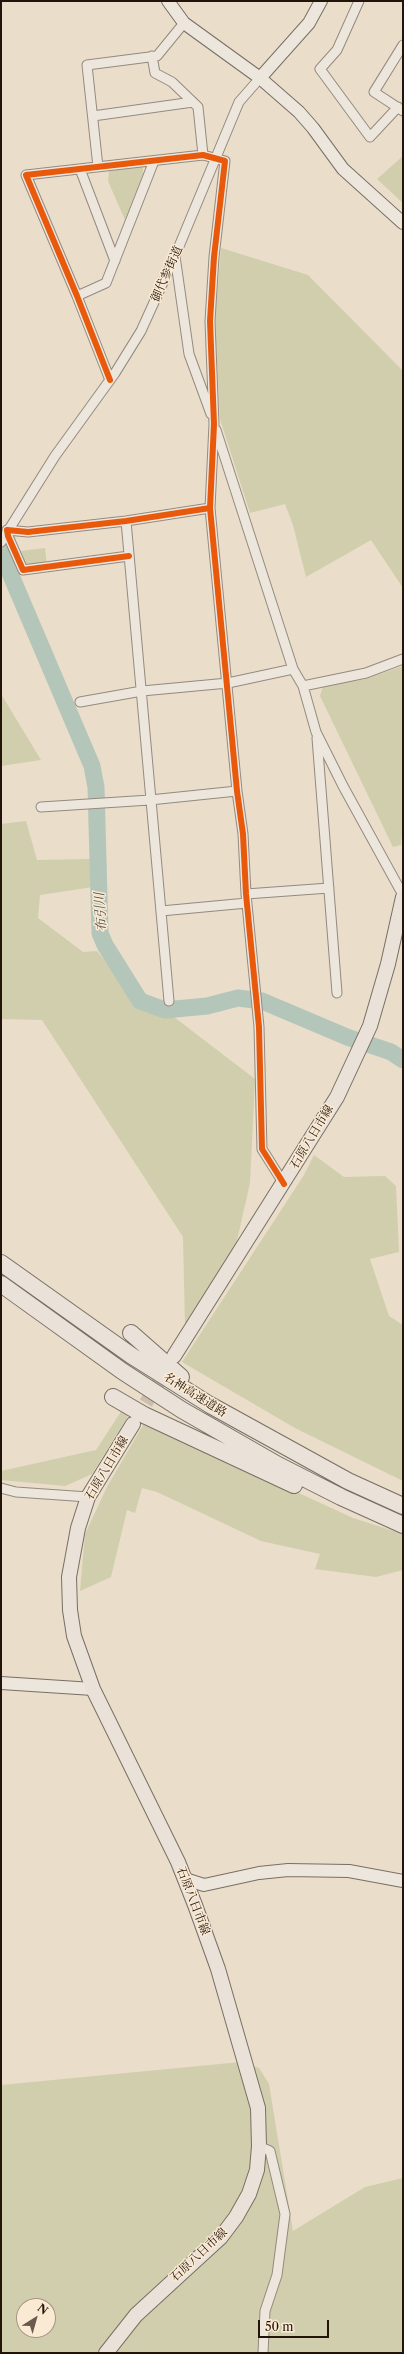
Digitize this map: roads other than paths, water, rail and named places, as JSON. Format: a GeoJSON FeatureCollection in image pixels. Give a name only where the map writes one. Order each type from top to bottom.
{"type":"FeatureCollection","features":[{"type":"Feature","properties":{"kind":"highway","name":"名神高速道路"},"geometry":{"type":"LineString","coordinates":[[1,1263],[132,1356],[210,1405],[348,1481],[403,1506]]}},
{"type":"Feature","properties":{"kind":"highway","name":"名神高速道路"},"geometry":{"type":"LineString","coordinates":[[1,1284],[122,1371],[182,1410],[278,1465],[341,1497],[403,1524]]}},
{"type":"Feature","properties":{"kind":"highway"},"geometry":{"type":"LineString","coordinates":[[131,1334],[175,1373],[195,1386],[210,1405]]}},
{"type":"Feature","properties":{"kind":"highway"},"geometry":{"type":"LineString","coordinates":[[113,1397],[144,1415],[300,1488],[403,1529]]}},
{"type":"Feature","properties":{"kind":"main road","name":"石原八日市線"},"geometry":{"type":"LineString","coordinates":[[174,1356],[284,1184],[337,1097],[362,1042],[388,964],[403,896]]}},
{"type":"Feature","properties":{"kind":"main road","name":"石原八日市線"},"geometry":{"type":"LineString","coordinates":[[106,2353],[136,2315],[221,2237],[236,2217],[249,2194],[257,2170],[259,2146],[258,2108],[218,1969],[185,1880],[93,1689],[74,1636],[70,1610],[69,1577],[78,1528],[88,1498],[133,1424]]}},
{"type":"Feature","properties":{"kind":"street"},"geometry":{"type":"LineString","coordinates":[[168,1],[184,22],[260,78],[313,128],[343,169],[403,223]]}},
{"type":"Feature","properties":{"kind":"street"},"geometry":{"type":"LineString","coordinates":[[360,1],[337,50],[320,69],[370,137],[400,109],[374,92],[403,45]]}},
{"type":"Feature","properties":{"kind":"street","name":"御代参街道"},"geometry":{"type":"LineString","coordinates":[[4,537],[54,456],[110,380],[141,331],[175,256],[239,102],[309,23],[318,2]]}},
{"type":"Feature","properties":{"kind":"street"},"geometry":{"type":"LineString","coordinates":[[98,167],[87,65],[157,56],[184,22]]}},
{"type":"Feature","properties":{"kind":"street"},"geometry":{"type":"LineString","coordinates":[[152,56],[155,73],[172,82],[198,107],[203,155]]}},
{"type":"Feature","properties":{"kind":"street"},"geometry":{"type":"LineString","coordinates":[[93,116],[193,102]]}},
{"type":"Feature","properties":{"kind":"street"},"geometry":{"type":"LineString","coordinates":[[110,380],[77,296],[26,175],[203,155],[217,157],[225,161],[214,257],[210,321],[214,424],[210,508],[228,683],[237,791],[243,834],[247,899],[257,1006],[262,1150],[284,1184]]}},
{"type":"Feature","properties":{"kind":"street"},"geometry":{"type":"LineString","coordinates":[[77,296],[106,283],[154,161]]}},
{"type":"Feature","properties":{"kind":"street"},"geometry":{"type":"LineString","coordinates":[[80,169],[114,261]]}},
{"type":"Feature","properties":{"kind":"street"},"geometry":{"type":"LineString","coordinates":[[175,256],[189,354],[214,424],[293,669],[303,686],[316,732],[343,786],[403,896]]}},
{"type":"Feature","properties":{"kind":"street"},"geometry":{"type":"LineString","coordinates":[[4,537],[28,532],[126,521],[210,508]]}},
{"type":"Feature","properties":{"kind":"street"},"geometry":{"type":"LineString","coordinates":[[126,521],[169,1001]]}},
{"type":"Feature","properties":{"kind":"street"},"geometry":{"type":"LineString","coordinates":[[4,537],[8,536],[23,570],[129,556]]}},
{"type":"Feature","properties":{"kind":"street"},"geometry":{"type":"LineString","coordinates":[[303,686],[366,673],[403,659]]}},
{"type":"Feature","properties":{"kind":"street"},"geometry":{"type":"LineString","coordinates":[[80,702],[142,691],[228,683],[293,669]]}},
{"type":"Feature","properties":{"kind":"street"},"geometry":{"type":"LineString","coordinates":[[316,732],[337,993]]}},
{"type":"Feature","properties":{"kind":"street"},"geometry":{"type":"LineString","coordinates":[[41,807],[150,800],[237,791]]}},
{"type":"Feature","properties":{"kind":"street"},"geometry":{"type":"LineString","coordinates":[[161,911],[329,888]]}},
{"type":"Feature","properties":{"kind":"street"},"geometry":{"type":"LineString","coordinates":[[1,1488],[16,1492],[88,1498]]}},
{"type":"Feature","properties":{"kind":"street"},"geometry":{"type":"LineString","coordinates":[[1,1683],[93,1689]]}},
{"type":"Feature","properties":{"kind":"street"},"geometry":{"type":"LineString","coordinates":[[185,1880],[204,1885],[259,1873],[288,1870],[348,1871],[403,1881]]}},
{"type":"Feature","properties":{"kind":"street"},"geometry":{"type":"LineString","coordinates":[[259,2146],[270,2151],[285,2214],[277,2275],[264,2311],[263,2353]]}},
{"type":"Feature","properties":{"kind":"waterway","name":"布引川"},"geometry":{"type":"LineString","coordinates":[[1,552],[92,766],[96,787],[100,933],[105,945],[140,1001],[165,1010],[207,1006],[238,998],[262,1001],[347,1037],[391,1052],[403,1060]]}},
{"type":"Feature","properties":{"kind":"tunnel"},"geometry":{"type":"LineString","coordinates":[[135,1421],[168,1367]]}}]}
